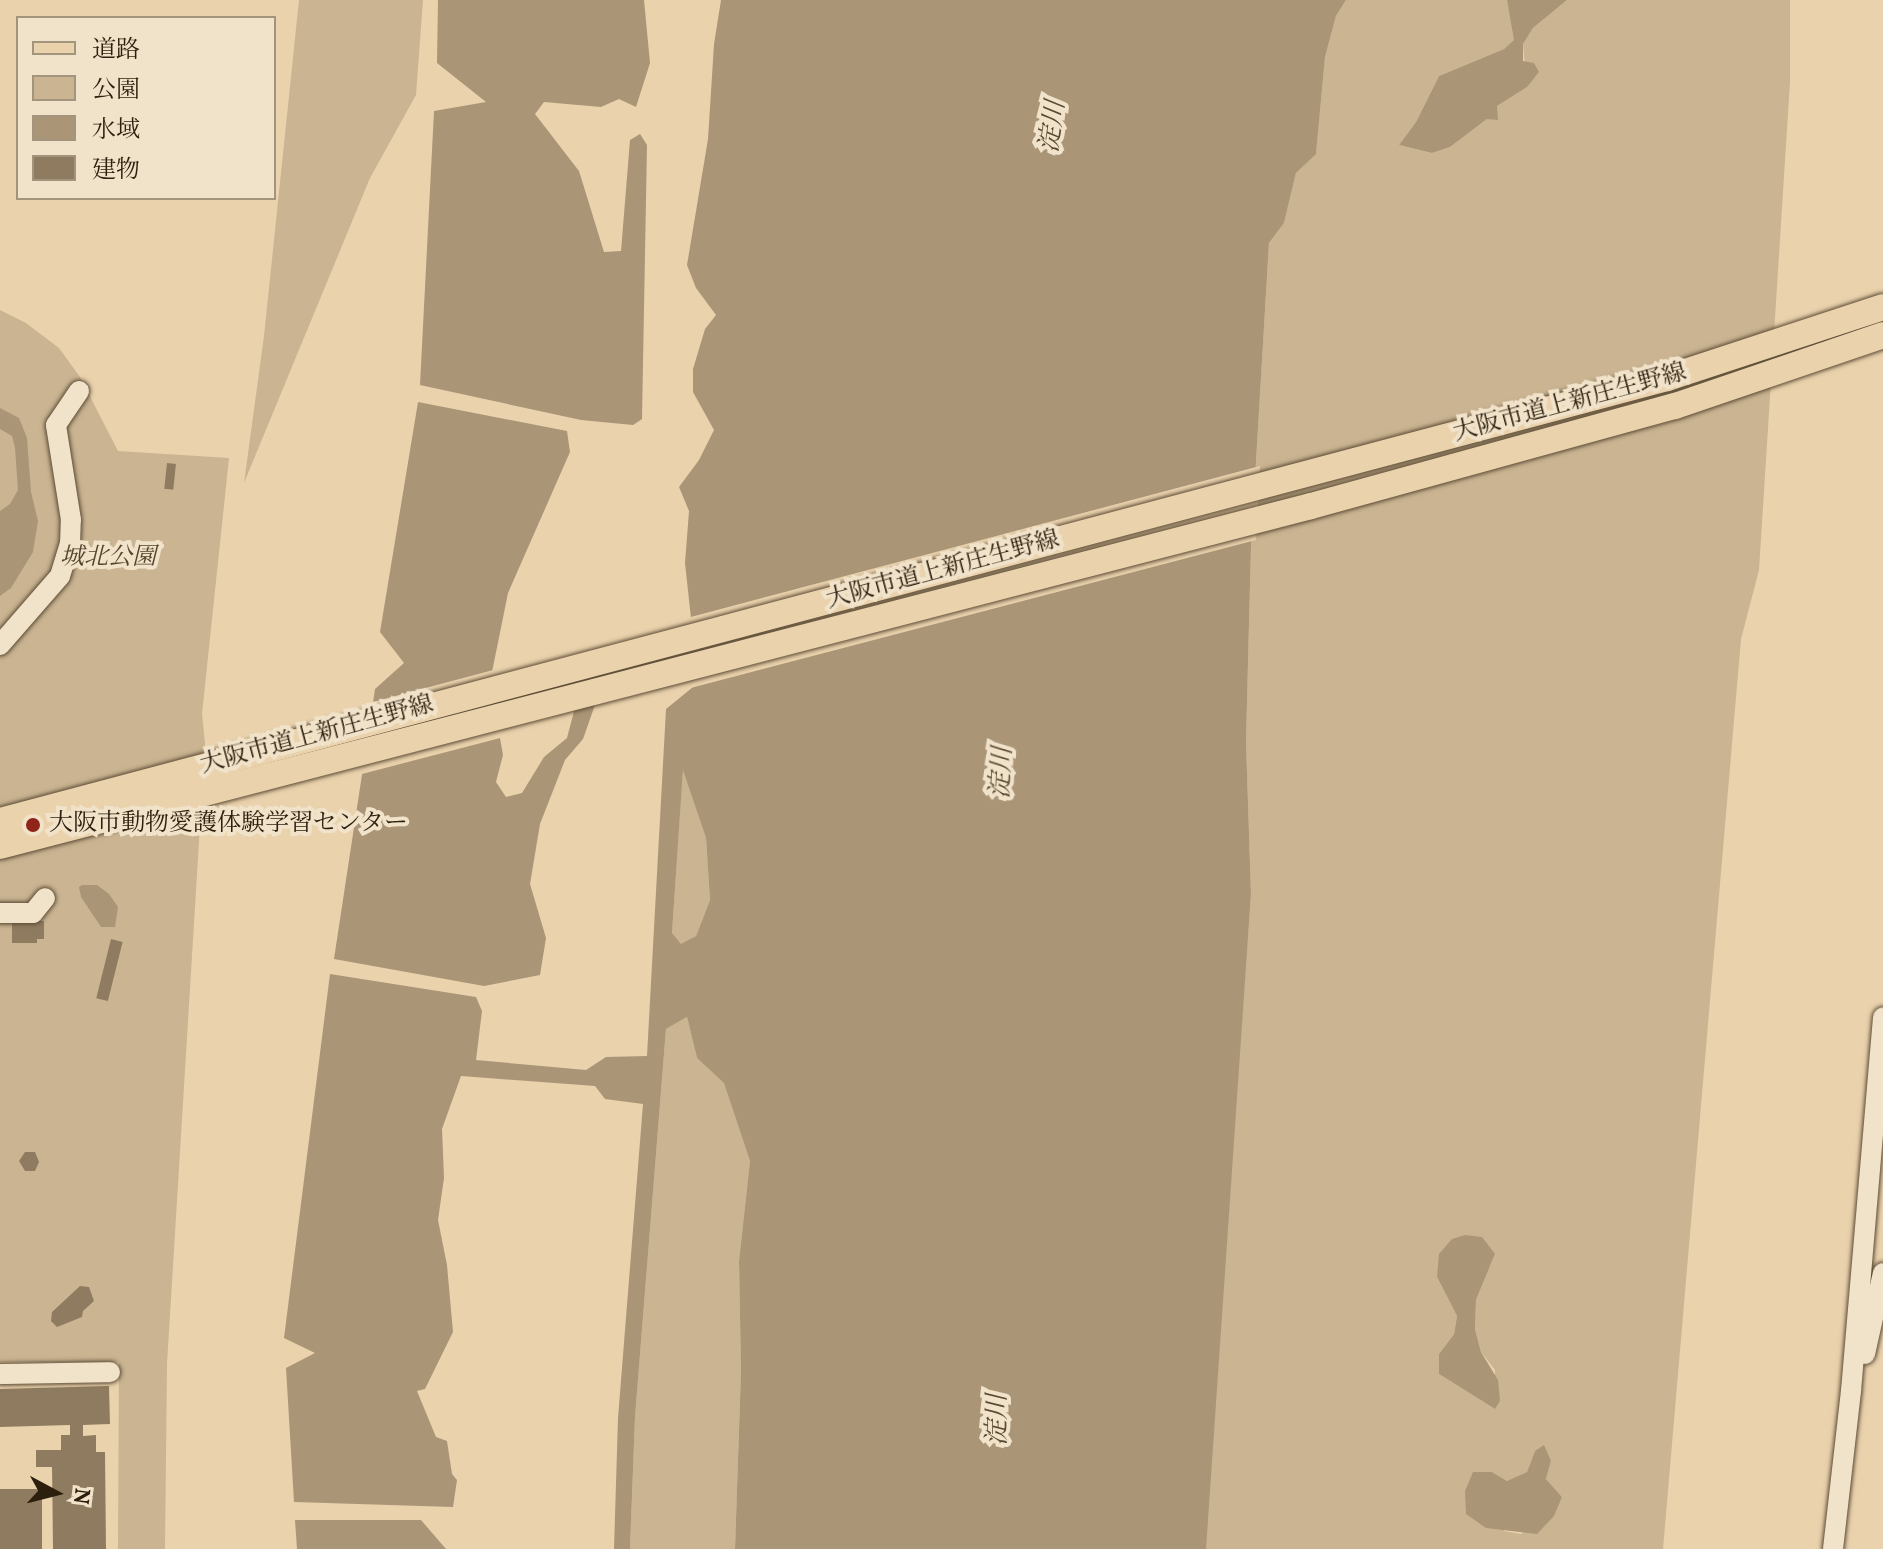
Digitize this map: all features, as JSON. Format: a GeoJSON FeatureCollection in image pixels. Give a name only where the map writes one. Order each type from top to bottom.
{"type":"FeatureCollection","features":[{"type":"Feature","properties":{"kind":"main road","name":"大阪市道上新庄生野線"},"geometry":{"type":"LineString","coordinates":[[0,821],[1667,378],[1883,307]]}},
{"type":"Feature","properties":{"kind":"main road","name":"大阪市道上新庄生野線"},"geometry":{"type":"LineString","coordinates":[[0,846],[1311,506],[1675,406],[1883,335]]}},
{"type":"Feature","properties":{"kind":"street"},"geometry":{"type":"LineString","coordinates":[[0,645],[43,600],[64,566],[70,544],[71,520],[56,425],[79,391]]}},
{"type":"Feature","properties":{"kind":"street"},"geometry":{"type":"LineString","coordinates":[[0,913],[33,913],[45,898]]}},
{"type":"Feature","properties":{"kind":"street"},"geometry":{"type":"LineString","coordinates":[[1833,1549],[1851,1391],[1883,1017]]}},
{"type":"Feature","properties":{"kind":"street"},"geometry":{"type":"LineString","coordinates":[[1851,1391],[1863,1361],[1883,1273]]}},
{"type":"Feature","properties":{"kind":"street"},"geometry":{"type":"LineString","coordinates":[[0,1374],[110,1372]]}},
{"type":"Feature","properties":{"kind":"green space"},"geometry":{"type":"Polygon","coordinates":[[[299,0],[423,0],[416,95],[370,178],[244,483],[264,336],[299,0]]]}},
{"type":"Feature","properties":{"kind":"green space"},"geometry":{"type":"Polygon","coordinates":[[[1346,0],[1507,0],[1515,40],[1504,49],[1439,76],[1416,122],[1399,145],[1432,153],[1450,147],[1487,119],[1497,106],[1527,87],[1523,44],[1533,28],[1567,0],[1790,0],[1790,82],[1759,570],[1741,639],[1663,1549],[1206,1549],[1204,1542],[1251,894],[1246,742],[1251,546],[1269,243],[1284,223],[1296,173],[1316,153],[1325,57],[1336,16],[1346,0]],[[1495,1254],[1437,1277],[1457,1316],[1454,1334],[1439,1354],[1439,1374],[1495,1409],[1495,1370],[1481,1352],[1475,1329],[1476,1300],[1495,1254]],[[1535,1451],[1527,1472],[1515,1478],[1507,1481],[1492,1472],[1504,1531],[1521,1534],[1562,1497],[1546,1479],[1551,1461],[1535,1451]]]}},
{"type":"Feature","properties":{"kind":"green space","name":"城北公園"},"geometry":{"type":"Polygon","coordinates":[[[0,310],[26,323],[59,348],[80,377],[118,451],[229,458],[202,714],[205,744],[167,1364],[165,1549],[118,1549],[119,1362],[0,1362],[0,310]]]}},
{"type":"Feature","properties":{"kind":"green space"},"geometry":{"type":"Polygon","coordinates":[[[683,768],[706,838],[710,900],[696,936],[681,945],[672,933],[683,768]]]}},
{"type":"Feature","properties":{"kind":"green space"},"geometry":{"type":"Polygon","coordinates":[[[687,1017],[697,1058],[724,1082],[750,1161],[739,1261],[741,1371],[735,1549],[630,1549],[635,1417],[666,1029],[687,1017]]]}},
{"type":"Feature","properties":{"kind":"water"},"geometry":{"type":"Polygon","coordinates":[[[438,0],[644,0],[650,63],[636,107],[619,99],[601,107],[544,102],[535,114],[579,171],[604,252],[621,251],[630,140],[640,134],[647,145],[642,419],[633,425],[581,420],[420,385],[434,111],[486,102],[437,63],[438,0]]]}},
{"type":"Feature","properties":{"kind":"water","name":"淀川"},"geometry":{"type":"Polygon","coordinates":[[[721,0],[1346,0],[1336,16],[1325,57],[1316,154],[1296,173],[1284,223],[1269,243],[1251,546],[1246,742],[1251,894],[1206,1549],[735,1549],[741,1371],[739,1261],[750,1161],[724,1083],[697,1058],[687,1017],[666,1029],[635,1417],[630,1549],[614,1549],[618,1418],[643,1104],[605,1099],[595,1086],[461,1076],[442,1129],[444,1178],[438,1220],[447,1265],[453,1332],[425,1389],[417,1391],[436,1437],[447,1441],[452,1474],[457,1480],[453,1507],[294,1502],[286,1368],[315,1353],[284,1338],[330,974],[476,997],[482,1011],[476,1060],[586,1070],[606,1057],[647,1056],[666,709],[698,683],[685,563],[689,511],[679,487],[699,460],[714,430],[693,392],[693,369],[705,329],[716,315],[696,288],[687,265],[708,139],[714,44],[721,0]],[[683,770],[672,933],[681,944],[696,936],[710,900],[706,838],[683,770]]]}},
{"type":"Feature","properties":{"kind":"water"},"geometry":{"type":"Polygon","coordinates":[[[1507,0],[1567,0],[1533,28],[1523,44],[1523,61],[1534,63],[1539,72],[1527,87],[1497,106],[1498,120],[1487,119],[1450,147],[1432,153],[1399,145],[1416,122],[1439,76],[1504,49],[1514,40],[1507,0]]]}},
{"type":"Feature","properties":{"kind":"water"},"geometry":{"type":"Polygon","coordinates":[[[418,402],[567,431],[570,452],[508,593],[490,682],[503,755],[496,782],[506,797],[522,793],[544,757],[567,738],[584,673],[608,668],[583,739],[565,760],[540,824],[530,884],[546,938],[540,975],[484,986],[334,959],[375,689],[404,663],[380,632],[418,402]]]}},
{"type":"Feature","properties":{"kind":"water"},"geometry":{"type":"Polygon","coordinates":[[[0,408],[19,418],[27,438],[31,492],[38,521],[33,552],[11,588],[0,596],[0,511],[10,504],[18,490],[15,448],[12,436],[0,429],[0,408]]]}},
{"type":"Feature","properties":{"kind":"water"},"geometry":{"type":"Polygon","coordinates":[[[97,885],[109,894],[118,907],[115,927],[101,927],[81,897],[79,887],[97,885]]]}},
{"type":"Feature","properties":{"kind":"water"},"geometry":{"type":"Polygon","coordinates":[[[1465,1235],[1482,1237],[1495,1254],[1476,1300],[1475,1329],[1481,1352],[1498,1380],[1500,1401],[1495,1409],[1439,1374],[1439,1354],[1454,1334],[1457,1316],[1437,1277],[1439,1254],[1452,1239],[1465,1235]]]}},
{"type":"Feature","properties":{"kind":"water"},"geometry":{"type":"Polygon","coordinates":[[[1544,1445],[1551,1461],[1546,1479],[1562,1497],[1554,1516],[1537,1534],[1486,1528],[1466,1514],[1465,1491],[1473,1472],[1492,1472],[1507,1481],[1527,1472],[1535,1451],[1544,1445]]]}},
{"type":"Feature","properties":{"kind":"water"},"geometry":{"type":"Polygon","coordinates":[[[295,1520],[421,1520],[446,1549],[297,1549],[295,1520]]]}},
{"type":"Feature","properties":{"kind":"pier"},"geometry":{"type":"Polygon","coordinates":[[[1260,466],[1256,540],[683,690],[694,681],[687,618],[1260,466]]]}},
{"type":"Feature","properties":{"kind":"pier"},"geometry":{"type":"Polygon","coordinates":[[[497,669],[494,682],[504,737],[358,775],[369,703],[497,669]]]}},
{"type":"Feature","properties":{"kind":"building"},"geometry":{"type":"Polygon","coordinates":[[[167,463],[176,464],[173,490],[164,489],[167,463]]]}},
{"type":"Feature","properties":{"kind":"building"},"geometry":{"type":"Polygon","coordinates":[[[12,921],[44,921],[44,939],[37,939],[37,943],[12,943],[12,921]]]}},
{"type":"Feature","properties":{"kind":"building"},"geometry":{"type":"Polygon","coordinates":[[[111,939],[123,942],[108,1001],[96,998],[111,939]]]}},
{"type":"Feature","properties":{"kind":"building"},"geometry":{"type":"Polygon","coordinates":[[[25,1152],[35,1152],[39,1162],[35,1171],[25,1171],[19,1161],[25,1152]]]}},
{"type":"Feature","properties":{"kind":"building"},"geometry":{"type":"Polygon","coordinates":[[[80,1286],[89,1287],[94,1301],[83,1311],[82,1317],[57,1327],[51,1321],[52,1312],[80,1286]]]}},
{"type":"Feature","properties":{"kind":"building"},"geometry":{"type":"Polygon","coordinates":[[[109,1386],[110,1424],[83,1425],[83,1436],[96,1435],[96,1452],[105,1452],[106,1549],[53,1549],[52,1467],[36,1467],[36,1450],[61,1450],[61,1435],[70,1435],[70,1425],[0,1427],[0,1389],[109,1386]]]}},
{"type":"Feature","properties":{"kind":"building"},"geometry":{"type":"Polygon","coordinates":[[[0,1489],[42,1489],[42,1549],[0,1549],[0,1489]]]}},
{"type":"Feature","properties":{"kind":"place","name":"大阪市動物愛護体験学習センター"},"geometry":{"type":"Point","coordinates":[33,825]}}]}
